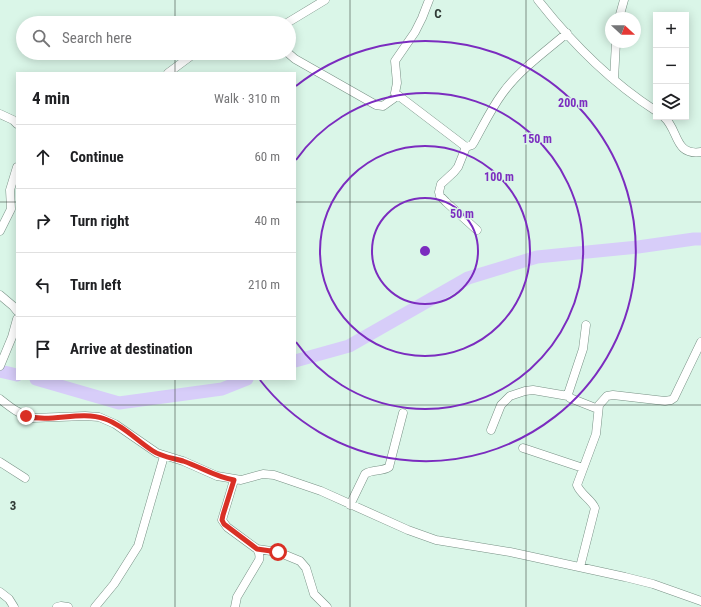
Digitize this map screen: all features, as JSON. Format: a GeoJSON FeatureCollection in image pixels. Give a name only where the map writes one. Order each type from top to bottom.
{"type":"FeatureCollection","features":[{"type":"Feature","properties":{"kind":"street"},"geometry":{"type":"LineString","coordinates":[[296,17],[325,0]]}},
{"type":"Feature","properties":{"kind":"street"},"geometry":{"type":"LineString","coordinates":[[428,0],[422,18],[415,32],[395,60],[398,83],[395,93],[466,147]]}},
{"type":"Feature","properties":{"kind":"street"},"geometry":{"type":"LineString","coordinates":[[538,0],[595,62],[635,98],[653,110]]}},
{"type":"Feature","properties":{"kind":"street"},"geometry":{"type":"LineString","coordinates":[[621,12],[624,0]]}},
{"type":"Feature","properties":{"kind":"street"},"geometry":{"type":"LineString","coordinates":[[478,230],[440,196],[438,192],[441,184],[458,167],[466,147],[472,145],[495,103],[505,89],[533,61],[567,33]]}},
{"type":"Feature","properties":{"kind":"street"},"geometry":{"type":"LineString","coordinates":[[614,79],[616,48]]}},
{"type":"Feature","properties":{"kind":"street"},"geometry":{"type":"LineString","coordinates":[[296,59],[376,105],[383,106],[397,96]]}},
{"type":"Feature","properties":{"kind":"street"},"geometry":{"type":"LineString","coordinates":[[169,72],[186,60]]}},
{"type":"Feature","properties":{"kind":"street"},"geometry":{"type":"LineString","coordinates":[[0,114],[16,123]]}},
{"type":"Feature","properties":{"kind":"street"},"geometry":{"type":"LineString","coordinates":[[667,120],[672,126],[683,148],[692,152],[701,152]]}},
{"type":"Feature","properties":{"kind":"street"},"geometry":{"type":"LineString","coordinates":[[0,231],[11,209],[11,186],[16,170]]}},
{"type":"Feature","properties":{"kind":"street"},"geometry":{"type":"LineString","coordinates":[[0,295],[16,310]]}},
{"type":"Feature","properties":{"kind":"street"},"geometry":{"type":"LineString","coordinates":[[0,366],[12,337],[16,323]]}},
{"type":"Feature","properties":{"kind":"street"},"geometry":{"type":"LineString","coordinates":[[568,396],[568,391],[583,350],[586,325]]}},
{"type":"Feature","properties":{"kind":"street"},"geometry":{"type":"LineString","coordinates":[[580,567],[595,511],[593,504],[578,486],[596,434],[599,405],[604,398],[613,395],[665,401],[671,400],[674,398],[701,342]]}},
{"type":"Feature","properties":{"kind":"street"},"geometry":{"type":"LineString","coordinates":[[490,430],[501,405],[510,396],[525,391],[533,390],[568,396],[598,409]]}},
{"type":"Feature","properties":{"kind":"street"},"geometry":{"type":"LineString","coordinates":[[0,399],[18,412],[33,418],[85,416],[106,419],[153,451],[164,456],[183,461],[218,476],[234,480],[247,479],[263,474],[274,475],[321,491],[408,530],[436,540],[510,552],[580,567],[653,584],[701,601]]}},
{"type":"Feature","properties":{"kind":"street"},"geometry":{"type":"LineString","coordinates":[[350,504],[367,472],[383,470],[389,467],[403,413]]}},
{"type":"Feature","properties":{"kind":"street"},"geometry":{"type":"LineString","coordinates":[[524,448],[583,468]]}},
{"type":"Feature","properties":{"kind":"street"},"geometry":{"type":"LineString","coordinates":[[95,607],[114,584],[138,546],[164,456]]}},
{"type":"Feature","properties":{"kind":"street"},"geometry":{"type":"LineString","coordinates":[[0,462],[25,478]]}},
{"type":"Feature","properties":{"kind":"street"},"geometry":{"type":"LineString","coordinates":[[234,480],[222,520],[227,527],[257,549],[278,552],[300,561],[306,568],[314,594],[327,607]]}},
{"type":"Feature","properties":{"kind":"street"},"geometry":{"type":"LineString","coordinates":[[235,607],[237,597],[259,560],[259,553],[257,549]]}},
{"type":"Feature","properties":{"kind":"street"},"geometry":{"type":"LineString","coordinates":[[0,592],[9,599],[14,607]]}},
{"type":"Feature","properties":{"kind":"street"},"geometry":{"type":"LineString","coordinates":[[57,607],[68,607]]}},
{"type":"Feature","properties":{"kind":"waterway"},"geometry":{"type":"LineString","coordinates":[[296,361],[349,346],[468,278],[537,257],[701,239]]}},
{"type":"Feature","properties":{"kind":"waterway"},"geometry":{"type":"LineString","coordinates":[[0,371],[16,375]]}},
{"type":"Feature","properties":{"kind":"waterway"},"geometry":{"type":"LineString","coordinates":[[39,380],[119,403],[222,389],[244,380]]}},
{"type":"Feature","properties":{"kind":"route"},"geometry":{"type":"LineString","coordinates":[[26,416],[38,419],[85,416],[99,417],[109,420],[157,453],[183,461],[209,473],[234,480],[223,515],[222,520],[224,524],[257,549],[278,552]]}}]}
